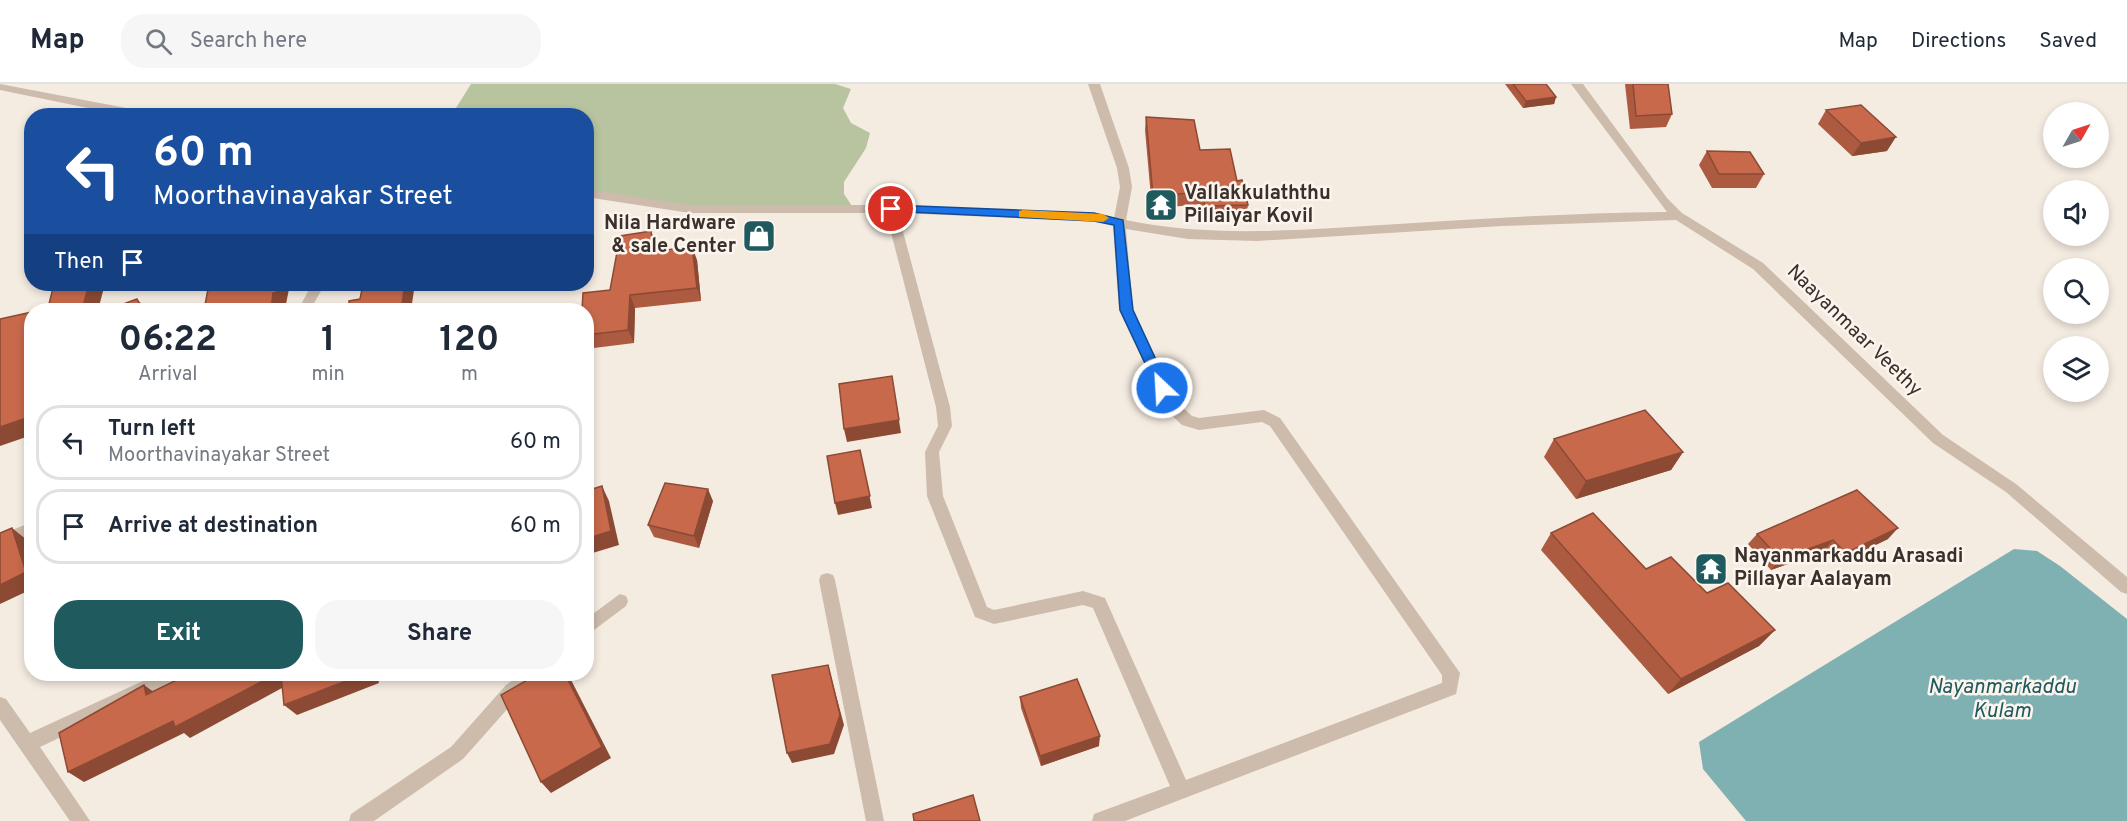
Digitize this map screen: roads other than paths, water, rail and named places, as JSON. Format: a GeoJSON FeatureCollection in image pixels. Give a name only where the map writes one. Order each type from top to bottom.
{"type":"FeatureCollection","features":[{"type":"Feature","properties":{"kind":"street"},"geometry":{"type":"LineString","coordinates":[[1094,84],[1123,168],[1126,187],[1119,223],[1126,310],[1172,407],[1187,421],[1199,424],[1264,416],[1275,422],[1451,673],[1450,688],[1101,821]]}},
{"type":"Feature","properties":{"kind":"street","name":"Naayanmaar Veethy"},"geometry":{"type":"LineString","coordinates":[[1577,84],[1663,201],[1678,216],[1758,266],[1938,439],[2011,488],[2127,587]]}},
{"type":"Feature","properties":{"kind":"street"},"geometry":{"type":"LineString","coordinates":[[0,87],[106,108]]}},
{"type":"Feature","properties":{"kind":"street"},"geometry":{"type":"LineString","coordinates":[[594,194],[690,209],[891,209],[1094,217],[1171,234],[1250,238],[1569,218],[1678,216]]}},
{"type":"Feature","properties":{"kind":"street"},"geometry":{"type":"LineString","coordinates":[[891,209],[943,407],[945,426],[932,453],[935,496],[981,612],[994,618],[1083,598],[1099,603],[1182,790]]}},
{"type":"Feature","properties":{"kind":"street"},"geometry":{"type":"LineString","coordinates":[[0,542],[24,532]]}},
{"type":"Feature","properties":{"kind":"street"},"geometry":{"type":"LineString","coordinates":[[827,580],[875,821]]}},
{"type":"Feature","properties":{"kind":"street"},"geometry":{"type":"LineString","coordinates":[[594,623],[620,602]]}},
{"type":"Feature","properties":{"kind":"street"},"geometry":{"type":"LineString","coordinates":[[26,744],[160,681]]}},
{"type":"Feature","properties":{"kind":"street"},"geometry":{"type":"LineString","coordinates":[[358,821],[457,753],[512,691],[524,681]]}},
{"type":"Feature","properties":{"kind":"street"},"geometry":{"type":"LineString","coordinates":[[0,705],[81,821]]}},
{"type":"Feature","properties":{"kind":"water","name":"Nayanmarkaddu Kulam"},"geometry":{"type":"Polygon","coordinates":[[[2014,549],[2037,551],[2060,566],[2127,619],[2127,821],[1746,821],[1703,769],[1699,742],[2014,549]]]}},
{"type":"Feature","properties":{"kind":"place","name":"Vallakkulaththu Pillaiyar Kovil"},"geometry":{"type":"Point","coordinates":[1161,205]}},
{"type":"Feature","properties":{"kind":"place","name":"Nila Hardware & sale Center"},"geometry":{"type":"Point","coordinates":[759,236]}},
{"type":"Feature","properties":{"kind":"place","name":"Nayanmarkaddu Arasadi Pillayar Aalayam"},"geometry":{"type":"Point","coordinates":[1711,569]}}]}
